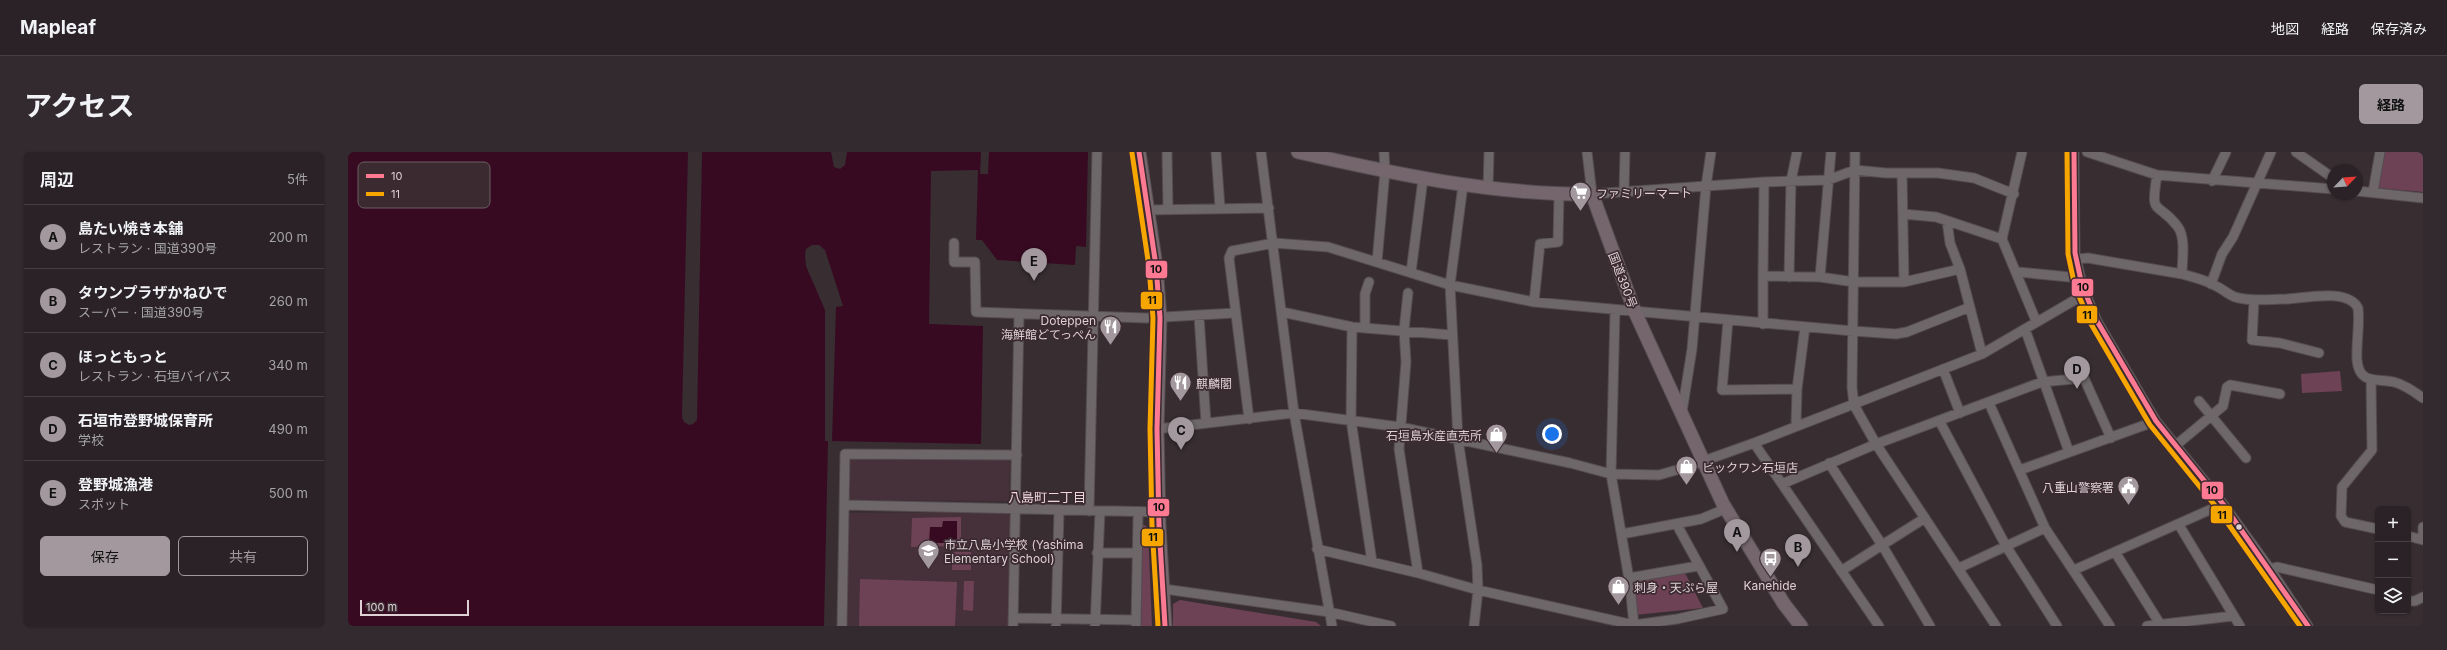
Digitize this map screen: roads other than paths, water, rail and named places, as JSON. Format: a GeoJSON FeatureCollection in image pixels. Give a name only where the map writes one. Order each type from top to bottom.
{"type":"FeatureCollection","features":[{"type":"Feature","properties":{"kind":"highway"},"geometry":{"type":"LineString","coordinates":[[1139,152],[1156,266],[1160,318],[1157,429],[1159,512],[1165,626]]}},
{"type":"Feature","properties":{"kind":"highway"},"geometry":{"type":"LineString","coordinates":[[1298,152],[1423,179],[1488,189],[1559,194],[1592,194]]}},
{"type":"Feature","properties":{"kind":"highway","name":"国道390号"},"geometry":{"type":"LineString","coordinates":[[1592,194],[1635,312],[1725,509],[1784,604],[1801,626]]}},
{"type":"Feature","properties":{"kind":"street"},"geometry":{"type":"LineString","coordinates":[[1089,511],[1097,152]]}},
{"type":"Feature","properties":{"kind":"street"},"geometry":{"type":"LineString","coordinates":[[1167,152],[1168,208]]}},
{"type":"Feature","properties":{"kind":"street"},"geometry":{"type":"LineString","coordinates":[[1216,152],[1220,208]]}},
{"type":"Feature","properties":{"kind":"street"},"geometry":{"type":"LineString","coordinates":[[1261,152],[1274,243],[1294,413],[1316,549],[1332,626]]}},
{"type":"Feature","properties":{"kind":"street"},"geometry":{"type":"LineString","coordinates":[[1377,262],[1385,171],[1384,152]]}},
{"type":"Feature","properties":{"kind":"street"},"geometry":{"type":"LineString","coordinates":[[1488,189],[1489,152]]}},
{"type":"Feature","properties":{"kind":"street"},"geometry":{"type":"LineString","coordinates":[[1587,152],[1592,194],[1764,182],[1828,180],[1855,170],[1902,174],[1938,173],[1974,178],[2014,194]]}},
{"type":"Feature","properties":{"kind":"street"},"geometry":{"type":"LineString","coordinates":[[1624,191],[1625,152]]}},
{"type":"Feature","properties":{"kind":"street"},"geometry":{"type":"LineString","coordinates":[[1682,412],[1695,318],[1706,186],[1711,152]]}},
{"type":"Feature","properties":{"kind":"street"},"geometry":{"type":"LineString","coordinates":[[1789,277],[1791,181],[1797,152]]}},
{"type":"Feature","properties":{"kind":"street"},"geometry":{"type":"LineString","coordinates":[[1820,277],[1831,152]]}},
{"type":"Feature","properties":{"kind":"street"},"geometry":{"type":"LineString","coordinates":[[1855,152],[1853,332],[1854,405],[1876,444],[1996,626]]}},
{"type":"Feature","properties":{"kind":"street"},"geometry":{"type":"LineString","coordinates":[[2022,152],[2014,194],[2002,239],[2018,272],[2036,321]]}},
{"type":"Feature","properties":{"kind":"street"},"geometry":{"type":"LineString","coordinates":[[2074,152],[2076,259],[2085,294],[2115,354],[2156,421],[2223,504],[2270,569],[2308,626]]}},
{"type":"Feature","properties":{"kind":"street"},"geometry":{"type":"LineString","coordinates":[[2087,152],[2157,175],[2212,181],[2327,189]]}},
{"type":"Feature","properties":{"kind":"street"},"geometry":{"type":"LineString","coordinates":[[2212,181],[2226,152]]}},
{"type":"Feature","properties":{"kind":"street"},"geometry":{"type":"LineString","coordinates":[[2211,284],[2222,254],[2233,237],[2271,152]]}},
{"type":"Feature","properties":{"kind":"street"},"geometry":{"type":"LineString","coordinates":[[2296,152],[2327,174]]}},
{"type":"Feature","properties":{"kind":"street"},"geometry":{"type":"LineString","coordinates":[[2373,192],[2380,152]]}},
{"type":"Feature","properties":{"kind":"street"},"geometry":{"type":"LineString","coordinates":[[1902,174],[1904,282]]}},
{"type":"Feature","properties":{"kind":"street"},"geometry":{"type":"LineString","coordinates":[[2157,175],[2153,201],[2155,206],[2179,228],[2183,247],[2182,274]]}},
{"type":"Feature","properties":{"kind":"street"},"geometry":{"type":"LineString","coordinates":[[1411,272],[1423,179]]}},
{"type":"Feature","properties":{"kind":"street"},"geometry":{"type":"LineString","coordinates":[[1763,324],[1764,182]]}},
{"type":"Feature","properties":{"kind":"street"},"geometry":{"type":"LineString","coordinates":[[1463,185],[1450,285],[1458,439],[1476,565],[1478,590],[1474,626]]}},
{"type":"Feature","properties":{"kind":"street"},"geometry":{"type":"LineString","coordinates":[[2363,191],[2423,198]]}},
{"type":"Feature","properties":{"kind":"street"},"geometry":{"type":"LineString","coordinates":[[1534,302],[1540,244],[1558,242],[1559,194]]}},
{"type":"Feature","properties":{"kind":"street"},"geometry":{"type":"LineString","coordinates":[[1148,210],[1168,208],[1269,208]]}},
{"type":"Feature","properties":{"kind":"street"},"geometry":{"type":"LineString","coordinates":[[1903,214],[1936,217],[2002,239]]}},
{"type":"Feature","properties":{"kind":"street"},"geometry":{"type":"LineString","coordinates":[[1947,221],[1950,243],[1960,269],[1982,354]]}},
{"type":"Feature","properties":{"kind":"street"},"geometry":{"type":"LineString","coordinates":[[954,243],[954,262],[975,262],[976,312],[1019,315],[1160,318],[1235,313]]}},
{"type":"Feature","properties":{"kind":"street"},"geometry":{"type":"LineString","coordinates":[[1250,419],[1229,258],[1232,251],[1274,243],[1328,248],[1450,285],[1534,302],[1615,311],[1853,332],[1896,334],[1907,332],[1970,307]]}},
{"type":"Feature","properties":{"kind":"street"},"geometry":{"type":"LineString","coordinates":[[2076,259],[2088,258],[2182,274],[2211,284],[2235,297],[2254,300],[2314,295],[2349,299],[2355,302],[2359,317],[2357,360],[2359,370],[2372,381],[2392,382],[2406,386],[2423,398]]}},
{"type":"Feature","properties":{"kind":"street"},"geometry":{"type":"LineString","coordinates":[[1763,276],[1820,277],[1854,282],[1904,282],[1960,269]]}},
{"type":"Feature","properties":{"kind":"street"},"geometry":{"type":"LineString","coordinates":[[2018,272],[2080,278]]}},
{"type":"Feature","properties":{"kind":"street"},"geometry":{"type":"LineString","coordinates":[[1365,327],[1365,294],[1369,282]]}},
{"type":"Feature","properties":{"kind":"street"},"geometry":{"type":"LineString","coordinates":[[1408,293],[1404,330],[1406,362],[1399,449],[1418,573]]}},
{"type":"Feature","properties":{"kind":"street"},"geometry":{"type":"LineString","coordinates":[[1157,429],[1294,413],[1400,427],[1611,474],[1659,474],[1687,467],[1754,443],[1796,425],[1854,405],[1982,354],[2036,321],[2085,294]]}},
{"type":"Feature","properties":{"kind":"street"},"geometry":{"type":"LineString","coordinates":[[2254,300],[2252,340],[2280,343],[2319,353]]}},
{"type":"Feature","properties":{"kind":"street"},"geometry":{"type":"LineString","coordinates":[[1615,311],[1611,474],[1629,578],[1634,625]]}},
{"type":"Feature","properties":{"kind":"street"},"geometry":{"type":"LineString","coordinates":[[1282,312],[1352,326],[1452,335]]}},
{"type":"Feature","properties":{"kind":"street"},"geometry":{"type":"LineString","coordinates":[[1019,315],[1013,622],[1136,623],[1138,518]]}},
{"type":"Feature","properties":{"kind":"street"},"geometry":{"type":"LineString","coordinates":[[1199,316],[1206,424]]}},
{"type":"Feature","properties":{"kind":"street"},"geometry":{"type":"LineString","coordinates":[[1728,321],[1722,390],[1797,389]]}},
{"type":"Feature","properties":{"kind":"street"},"geometry":{"type":"LineString","coordinates":[[1352,326],[1350,420],[1372,562]]}},
{"type":"Feature","properties":{"kind":"street"},"geometry":{"type":"LineString","coordinates":[[1796,425],[1797,389],[1805,327]]}},
{"type":"Feature","properties":{"kind":"street"},"geometry":{"type":"LineString","coordinates":[[2025,329],[2042,382],[2069,452]]}},
{"type":"Feature","properties":{"kind":"street"},"geometry":{"type":"LineString","coordinates":[[1943,369],[1960,413]]}},
{"type":"Feature","properties":{"kind":"street"},"geometry":{"type":"LineString","coordinates":[[1782,484],[1876,444],[1940,422],[2042,382],[2084,378],[2111,438]]}},
{"type":"Feature","properties":{"kind":"street"},"geometry":{"type":"LineString","coordinates":[[2372,381],[2372,450],[2342,487],[2341,516],[2345,522],[2375,528]]}},
{"type":"Feature","properties":{"kind":"street"},"geometry":{"type":"LineString","coordinates":[[2175,446],[2223,406],[2227,387],[2230,385],[2280,394]]}},
{"type":"Feature","properties":{"kind":"street"},"geometry":{"type":"LineString","coordinates":[[2198,402],[2246,458]]}},
{"type":"Feature","properties":{"kind":"street"},"geometry":{"type":"LineString","coordinates":[[1989,403],[2045,528],[2110,626]]}},
{"type":"Feature","properties":{"kind":"street"},"geometry":{"type":"LineString","coordinates":[[2020,470],[2156,421]]}},
{"type":"Feature","properties":{"kind":"street"},"geometry":{"type":"LineString","coordinates":[[1940,422],[2006,546],[2057,626]]}},
{"type":"Feature","properties":{"kind":"street"},"geometry":{"type":"LineString","coordinates":[[1754,443],[1841,571],[1875,625]]}},
{"type":"Feature","properties":{"kind":"street"},"geometry":{"type":"LineString","coordinates":[[842,626],[845,454],[1017,455]]}},
{"type":"Feature","properties":{"kind":"street"},"geometry":{"type":"LineString","coordinates":[[1829,463],[1882,545],[1930,626]]}},
{"type":"Feature","properties":{"kind":"street"},"geometry":{"type":"LineString","coordinates":[[2074,570],[2179,525],[2223,504]]}},
{"type":"Feature","properties":{"kind":"street"},"geometry":{"type":"LineString","coordinates":[[844,505],[1059,511],[1159,512]]}},
{"type":"Feature","properties":{"kind":"street"},"geometry":{"type":"LineString","coordinates":[[1622,534],[1701,519],[1725,509]]}},
{"type":"Feature","properties":{"kind":"street"},"geometry":{"type":"LineString","coordinates":[[1056,622],[1059,511]]}},
{"type":"Feature","properties":{"kind":"street"},"geometry":{"type":"LineString","coordinates":[[1095,622],[1100,511]]}},
{"type":"Feature","properties":{"kind":"street"},"geometry":{"type":"LineString","coordinates":[[1841,571],[1925,518]]}},
{"type":"Feature","properties":{"kind":"street"},"geometry":{"type":"LineString","coordinates":[[1316,549],[1418,573],[1478,590],[1634,625],[1678,623],[1722,609],[1677,524]]}},
{"type":"Feature","properties":{"kind":"street"},"geometry":{"type":"LineString","coordinates":[[2179,525],[2240,626]]}},
{"type":"Feature","properties":{"kind":"street"},"geometry":{"type":"LineString","coordinates":[[1959,568],[2045,528]]}},
{"type":"Feature","properties":{"kind":"street"},"geometry":{"type":"LineString","coordinates":[[2423,528],[2423,534]]}},
{"type":"Feature","properties":{"kind":"street"},"geometry":{"type":"LineString","coordinates":[[2411,537],[2423,540]]}},
{"type":"Feature","properties":{"kind":"street"},"geometry":{"type":"LineString","coordinates":[[2115,552],[2160,624]]}},
{"type":"Feature","properties":{"kind":"street"},"geometry":{"type":"LineString","coordinates":[[1097,553],[1137,553]]}},
{"type":"Feature","properties":{"kind":"street"},"geometry":{"type":"LineString","coordinates":[[1629,578],[1698,566]]}},
{"type":"Feature","properties":{"kind":"street"},"geometry":{"type":"LineString","coordinates":[[2270,569],[2277,567],[2375,589]]}},
{"type":"Feature","properties":{"kind":"street"},"geometry":{"type":"LineString","coordinates":[[1164,589],[1329,612],[1391,626]]}},
{"type":"Feature","properties":{"kind":"street"},"geometry":{"type":"LineString","coordinates":[[2411,601],[2415,601],[2423,597]]}},
{"type":"Feature","properties":{"kind":"street"},"geometry":{"type":"LineString","coordinates":[[2147,626],[2233,616]]}},
{"type":"Feature","properties":{"kind":"place","name":"ファミリーマート"},"geometry":{"type":"Point","coordinates":[1581,212]}},
{"type":"Feature","properties":{"kind":"place","name":"登野城漁港"},"geometry":{"type":"Point","coordinates":[1034,281]}},
{"type":"Feature","properties":{"kind":"place","name":"Doteppen 海鮮館どてっぺん"},"geometry":{"type":"Point","coordinates":[1111,346]}},
{"type":"Feature","properties":{"kind":"place","name":"石垣市登野城保育所"},"geometry":{"type":"Point","coordinates":[2077,389]}},
{"type":"Feature","properties":{"kind":"place","name":"麒麟閣"},"geometry":{"type":"Point","coordinates":[1181,402]}},
{"type":"Feature","properties":{"kind":"place","name":"ほっともっと"},"geometry":{"type":"Point","coordinates":[1181,450]}},
{"type":"Feature","properties":{"kind":"place","name":"石垣島水産直売所"},"geometry":{"type":"Point","coordinates":[1497,454]}},
{"type":"Feature","properties":{"kind":"place","name":"ビックワン石垣店"},"geometry":{"type":"Point","coordinates":[1687,486]}},
{"type":"Feature","properties":{"kind":"place","name":"八重山警察署"},"geometry":{"type":"Point","coordinates":[2129,506]}},
{"type":"Feature","properties":{"kind":"place","name":"島たい焼き本舗"},"geometry":{"type":"Point","coordinates":[1737,552]}},
{"type":"Feature","properties":{"kind":"place","name":"タウンプラザかねひで"},"geometry":{"type":"Point","coordinates":[1798,567]}},
{"type":"Feature","properties":{"kind":"place","name":"市立八島小学校 (Yashima Elementary School)"},"geometry":{"type":"Point","coordinates":[928,570]}},
{"type":"Feature","properties":{"kind":"place","name":"Kanehide"},"geometry":{"type":"Point","coordinates":[1770,578]}},
{"type":"Feature","properties":{"kind":"place","name":"刺身・天ぷら屋"},"geometry":{"type":"Point","coordinates":[1619,606]}},
{"type":"Feature","properties":{"kind":"district","name":"八島町二丁目"},"geometry":{"type":"Point","coordinates":[1047,497]}}]}
